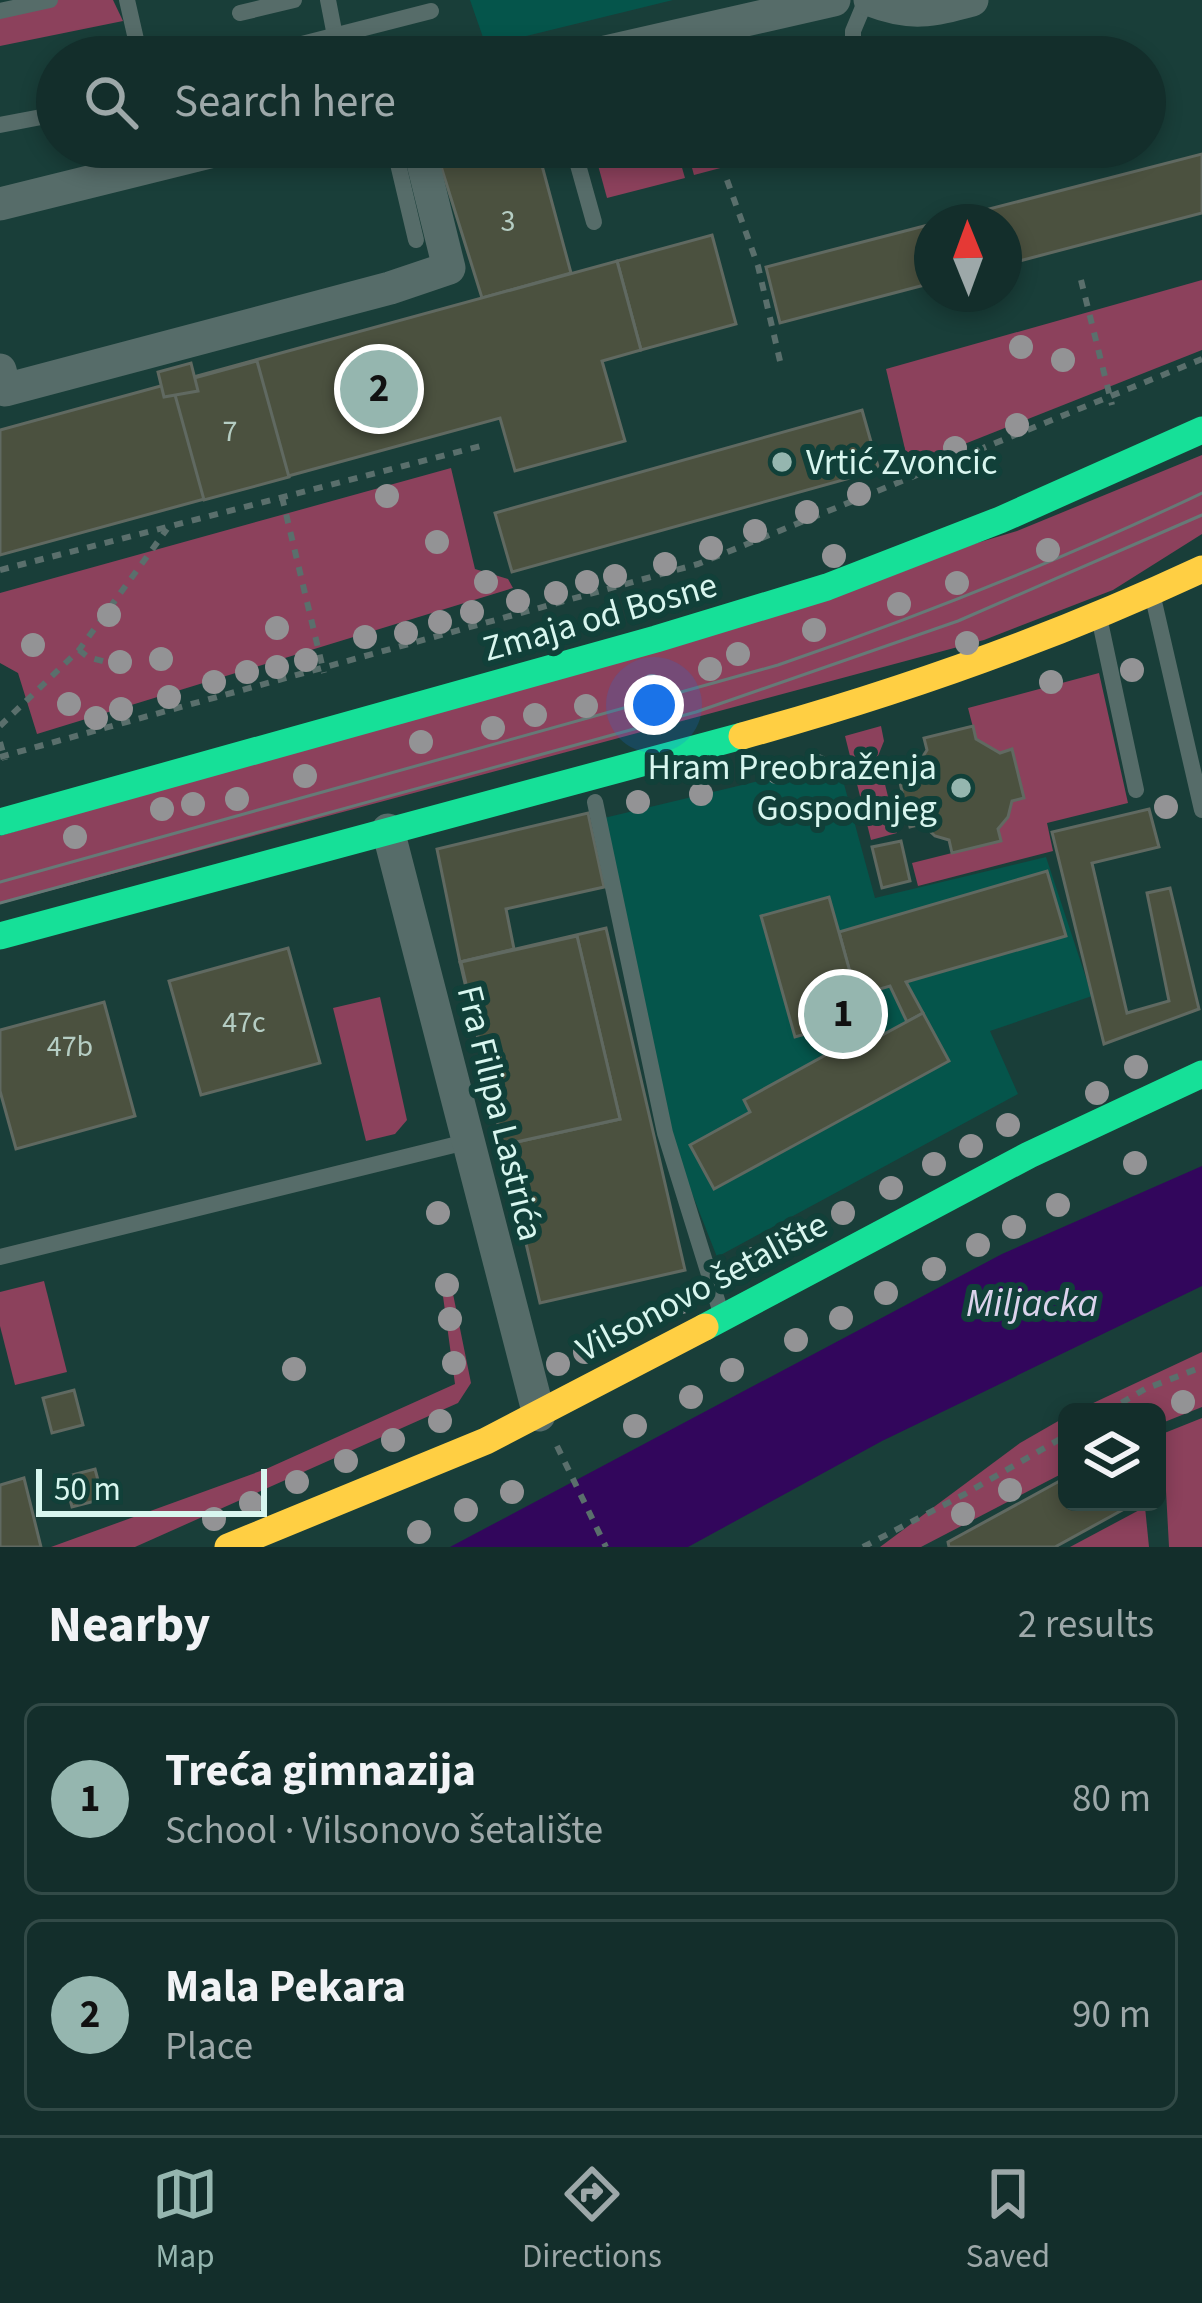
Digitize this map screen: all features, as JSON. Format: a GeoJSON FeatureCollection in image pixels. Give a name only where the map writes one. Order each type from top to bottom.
{"type":"FeatureCollection","features":[{"type":"Feature","properties":{"kind":"main road","name":"Zmaja od Bosne"},"geometry":{"type":"LineString","coordinates":[[0,822],[827,587],[1000,520],[1202,430]]}},
{"type":"Feature","properties":{"kind":"main road"},"geometry":{"type":"LineString","coordinates":[[0,936],[866,702],[959,673],[1202,569]]}},
{"type":"Feature","properties":{"kind":"main road","name":"Vilsonovo šetalište"},"geometry":{"type":"LineString","coordinates":[[228,1547],[539,1415],[938,1199],[1078,1127],[1202,1073]]}},
{"type":"Feature","properties":{"kind":"street"},"geometry":{"type":"LineString","coordinates":[[675,36],[834,0]]}},
{"type":"Feature","properties":{"kind":"street"},"geometry":{"type":"LineString","coordinates":[[868,0],[918,12],[972,0]]}},
{"type":"Feature","properties":{"kind":"street"},"geometry":{"type":"LineString","coordinates":[[0,204],[120,168]]}},
{"type":"Feature","properties":{"kind":"street"},"geometry":{"type":"LineString","coordinates":[[0,370],[5,391],[448,268],[424,168]]}},
{"type":"Feature","properties":{"kind":"street","name":"Fra Filipa Lastrića"},"geometry":{"type":"LineString","coordinates":[[388,830],[539,1415]]}},
{"type":"Feature","properties":{"kind":"lane"},"geometry":{"type":"LineString","coordinates":[[0,10],[50,0]]}},
{"type":"Feature","properties":{"kind":"lane"},"geometry":{"type":"LineString","coordinates":[[128,0],[136,36]]}},
{"type":"Feature","properties":{"kind":"lane"},"geometry":{"type":"LineString","coordinates":[[240,13],[294,0]]}},
{"type":"Feature","properties":{"kind":"lane"},"geometry":{"type":"LineString","coordinates":[[328,0],[335,36],[431,11]]}},
{"type":"Feature","properties":{"kind":"lane"},"geometry":{"type":"LineString","coordinates":[[853,36],[868,0]]}},
{"type":"Feature","properties":{"kind":"lane"},"geometry":{"type":"LineString","coordinates":[[0,125],[36,118]]}},
{"type":"Feature","properties":{"kind":"lane"},"geometry":{"type":"LineString","coordinates":[[399,168],[416,240]]}},
{"type":"Feature","properties":{"kind":"lane"},"geometry":{"type":"LineString","coordinates":[[579,168],[594,222]]}},
{"type":"Feature","properties":{"kind":"lane"},"geometry":{"type":"LineString","coordinates":[[1151,592],[1202,810]]}},
{"type":"Feature","properties":{"kind":"lane"},"geometry":{"type":"LineString","coordinates":[[1099,616],[1136,790]]}},
{"type":"Feature","properties":{"kind":"lane"},"geometry":{"type":"LineString","coordinates":[[595,802],[664,1133],[723,1319]]}},
{"type":"Feature","properties":{"kind":"lane"},"geometry":{"type":"LineString","coordinates":[[0,1257],[466,1142]]}},
{"type":"Feature","properties":{"kind":"path"},"geometry":{"type":"LineString","coordinates":[[727,181],[758,266],[780,361]]}},
{"type":"Feature","properties":{"kind":"path"},"geometry":{"type":"LineString","coordinates":[[1081,280],[1112,405]]}},
{"type":"Feature","properties":{"kind":"path"},"geometry":{"type":"LineString","coordinates":[[0,742],[3,757],[698,565],[1202,359]]}},
{"type":"Feature","properties":{"kind":"path"},"geometry":{"type":"LineString","coordinates":[[0,570],[485,445]]}},
{"type":"Feature","properties":{"kind":"path"},"geometry":{"type":"LineString","coordinates":[[282,497],[323,670]]}},
{"type":"Feature","properties":{"kind":"path"},"geometry":{"type":"LineString","coordinates":[[0,726],[79,650],[169,526]]}},
{"type":"Feature","properties":{"kind":"path"},"geometry":{"type":"LineString","coordinates":[[79,650],[113,664]]}},
{"type":"Feature","properties":{"kind":"path"},"geometry":{"type":"LineString","coordinates":[[1121,1403],[1202,1367]]}},
{"type":"Feature","properties":{"kind":"path"},"geometry":{"type":"LineString","coordinates":[[863,1547],[1058,1440]]}},
{"type":"Feature","properties":{"kind":"path"},"geometry":{"type":"LineString","coordinates":[[557,1446],[606,1547]]}},
{"type":"Feature","properties":{"kind":"shaded area"},"geometry":{"type":"Polygon","coordinates":[[[113,0],[123,21],[0,46],[0,4],[113,0]]]}},
{"type":"Feature","properties":{"kind":"shaded area"},"geometry":{"type":"Polygon","coordinates":[[[470,0],[673,0],[527,36],[483,36],[470,0]]]}},
{"type":"Feature","properties":{"kind":"shaded area"},"geometry":{"type":"Polygon","coordinates":[[[599,168],[682,168],[685,178],[607,198],[599,168]]]}},
{"type":"Feature","properties":{"kind":"shaded area"},"geometry":{"type":"Polygon","coordinates":[[[692,168],[721,168],[694,175],[692,168]]]}},
{"type":"Feature","properties":{"kind":"shaded area"},"geometry":{"type":"Polygon","coordinates":[[[1202,280],[1202,350],[909,466],[886,369],[1202,280]]]}},
{"type":"Feature","properties":{"kind":"shaded area"},"geometry":{"type":"Polygon","coordinates":[[[1202,455],[1202,534],[1113,590],[984,640],[0,904],[0,836],[1017,531],[1202,455]]]}},
{"type":"Feature","properties":{"kind":"shaded area"},"geometry":{"type":"Polygon","coordinates":[[[451,468],[475,569],[508,579],[513,588],[37,734],[18,673],[0,663],[0,593],[451,468]]]}},
{"type":"Feature","properties":{"kind":"shaded area"},"geometry":{"type":"Polygon","coordinates":[[[1099,673],[1128,803],[1047,823],[1053,851],[918,886],[912,863],[1000,841],[998,829],[1012,801],[1024,797],[1012,750],[1000,753],[976,739],[968,708],[1099,673]]]}},
{"type":"Feature","properties":{"kind":"shaded area"},"geometry":{"type":"Polygon","coordinates":[[[881,726],[884,741],[878,756],[897,833],[871,840],[845,736],[881,726]]]}},
{"type":"Feature","properties":{"kind":"shaded area"},"geometry":{"type":"Polygon","coordinates":[[[838,762],[875,898],[1046,857],[1092,996],[990,1031],[1018,1094],[717,1257],[673,1145],[604,818],[838,762]]]}},
{"type":"Feature","properties":{"kind":"shaded area"},"geometry":{"type":"Polygon","coordinates":[[[380,997],[407,1120],[395,1134],[366,1141],[333,1008],[380,997]]]}},
{"type":"Feature","properties":{"kind":"shaded area"},"geometry":{"type":"Polygon","coordinates":[[[44,1281],[67,1372],[15,1385],[0,1326],[0,1292],[44,1281]]]}},
{"type":"Feature","properties":{"kind":"shaded area"},"geometry":{"type":"Polygon","coordinates":[[[451,1284],[471,1383],[458,1403],[135,1547],[51,1547],[266,1469],[455,1384],[442,1289],[451,1284]]]}},
{"type":"Feature","properties":{"kind":"shaded area"},"geometry":{"type":"Polygon","coordinates":[[[1202,1352],[1202,1407],[1166,1421],[1166,1403],[1093,1403],[1202,1352]]]}},
{"type":"Feature","properties":{"kind":"shaded area"},"geometry":{"type":"Polygon","coordinates":[[[1202,1418],[1202,1547],[1169,1547],[1166,1432],[1202,1418]]]}},
{"type":"Feature","properties":{"kind":"shaded area"},"geometry":{"type":"Polygon","coordinates":[[[1058,1421],[1058,1476],[921,1547],[880,1547],[1020,1443],[1058,1421]]]}},
{"type":"Feature","properties":{"kind":"shaded area"},"geometry":{"type":"Polygon","coordinates":[[[1138,1511],[1145,1511],[1149,1547],[1070,1547],[1138,1511]]]}},
{"type":"Feature","properties":{"kind":"water","name":"Miljacka"},"geometry":{"type":"Polygon","coordinates":[[[1202,1166],[1202,1286],[882,1441],[688,1547],[450,1547],[1002,1254],[1202,1166]]]}},
{"type":"Feature","properties":{"kind":"building"},"geometry":{"type":"Polygon","coordinates":[[[1202,154],[1202,213],[1022,260],[1022,204],[1009,204],[1148,168],[1166,168],[1166,163],[1202,154]]]}},
{"type":"Feature","properties":{"kind":"building"},"geometry":{"type":"Polygon","coordinates":[[[442,168],[543,168],[571,273],[482,298],[442,168]]]}},
{"type":"Feature","properties":{"kind":"building"},"geometry":{"type":"Polygon","coordinates":[[[914,229],[914,288],[780,323],[766,267],[914,229]]]}},
{"type":"Feature","properties":{"kind":"building"},"geometry":{"type":"Polygon","coordinates":[[[712,235],[736,324],[641,350],[617,261],[712,235]]]}},
{"type":"Feature","properties":{"kind":"building"},"geometry":{"type":"Polygon","coordinates":[[[617,261],[641,350],[602,361],[625,441],[515,471],[500,418],[0,555],[0,430],[617,261]]]}},
{"type":"Feature","properties":{"kind":"building"},"geometry":{"type":"Polygon","coordinates":[[[257,361],[289,477],[204,500],[172,384],[257,361]]]}},
{"type":"Feature","properties":{"kind":"building"},"geometry":{"type":"Polygon","coordinates":[[[191,363],[198,391],[164,397],[158,372],[191,363]]]}},
{"type":"Feature","properties":{"kind":"building"},"geometry":{"type":"Polygon","coordinates":[[[862,410],[879,470],[512,572],[495,513],[862,410]]]}},
{"type":"Feature","properties":{"kind":"building","name":"Hram Preobraženja Gospodnjeg"},"geometry":{"type":"Polygon","coordinates":[[[973,726],[976,739],[1000,753],[1012,749],[1024,798],[1012,801],[998,829],[1001,841],[952,853],[949,840],[935,836],[922,824],[910,827],[899,778],[911,775],[927,750],[924,738],[973,726]]]}},
{"type":"Feature","properties":{"kind":"building"},"geometry":{"type":"Polygon","coordinates":[[[1149,809],[1159,847],[1092,863],[1127,1013],[1169,1001],[1147,893],[1170,888],[1199,1009],[1104,1044],[1052,832],[1149,809]]]}},
{"type":"Feature","properties":{"kind":"building"},"geometry":{"type":"Polygon","coordinates":[[[588,813],[604,887],[506,909],[514,949],[460,962],[437,849],[588,813]]]}},
{"type":"Feature","properties":{"kind":"building"},"geometry":{"type":"Polygon","coordinates":[[[901,841],[910,881],[882,888],[872,847],[901,841]]]}},
{"type":"Feature","properties":{"kind":"building"},"geometry":{"type":"Polygon","coordinates":[[[1047,871],[1066,936],[906,982],[923,1013],[907,1022],[890,986],[856,996],[839,932],[1047,871]]]}},
{"type":"Feature","properties":{"kind":"building"},"geometry":{"type":"Polygon","coordinates":[[[829,897],[863,1018],[795,1037],[761,916],[829,897]]]}},
{"type":"Feature","properties":{"kind":"building"},"geometry":{"type":"Polygon","coordinates":[[[606,928],[685,1270],[540,1303],[460,962],[606,928]],[[577,936],[461,962],[503,1145],[620,1119],[577,936]]]}},
{"type":"Feature","properties":{"kind":"building"},"geometry":{"type":"Polygon","coordinates":[[[577,936],[620,1119],[503,1145],[461,962],[577,936]]]}},
{"type":"Feature","properties":{"kind":"building"},"geometry":{"type":"Polygon","coordinates":[[[288,948],[320,1063],[201,1095],[169,981],[288,948]]]}},
{"type":"Feature","properties":{"kind":"building"},"geometry":{"type":"Polygon","coordinates":[[[104,1002],[135,1116],[16,1149],[0,1091],[0,1030],[104,1002]]]}},
{"type":"Feature","properties":{"kind":"building"},"geometry":{"type":"Polygon","coordinates":[[[923,1013],[949,1061],[714,1189],[690,1145],[750,1112],[744,1100],[842,1046],[847,1054],[923,1013]]]}},
{"type":"Feature","properties":{"kind":"building"},"geometry":{"type":"Polygon","coordinates":[[[74,1390],[83,1425],[52,1433],[43,1398],[74,1390]]]}},
{"type":"Feature","properties":{"kind":"building"},"geometry":{"type":"Polygon","coordinates":[[[95,1469],[103,1499],[72,1507],[64,1477],[95,1469]]]}},
{"type":"Feature","properties":{"kind":"building"},"geometry":{"type":"Polygon","coordinates":[[[24,1478],[41,1547],[0,1547],[0,1485],[24,1478]]]}},
{"type":"Feature","properties":{"kind":"building"},"geometry":{"type":"Polygon","coordinates":[[[1058,1482],[1058,1511],[1121,1511],[1055,1547],[949,1547],[948,1542],[1058,1482]]]}},
{"type":"Feature","properties":{"kind":"tram line"},"geometry":{"type":"LineString","coordinates":[[0,882],[778,665],[993,585],[1202,493]]}},
{"type":"Feature","properties":{"kind":"tram line"},"geometry":{"type":"LineString","coordinates":[[0,903],[696,712],[958,621],[1202,515]]}},
{"type":"Feature","properties":{"kind":"traffic: fast"},"geometry":{"type":"LineString","coordinates":[[0,822],[827,587],[1000,520],[1202,430]]}},
{"type":"Feature","properties":{"kind":"traffic: fast"},"geometry":{"type":"LineString","coordinates":[[0,936],[742,736]]}},
{"type":"Feature","properties":{"kind":"traffic: fast"},"geometry":{"type":"LineString","coordinates":[[705,1327],[1029,1155],[1202,1074]]}},
{"type":"Feature","properties":{"kind":"traffic: slow"},"geometry":{"type":"LineString","coordinates":[[742,736],[975,662],[1202,569]]}},
{"type":"Feature","properties":{"kind":"traffic: slow"},"geometry":{"type":"LineString","coordinates":[[228,1547],[486,1441],[705,1327]]}},
{"type":"Feature","properties":{"kind":"place","name":"Mala Pekara"},"geometry":{"type":"Point","coordinates":[379,389]}},
{"type":"Feature","properties":{"kind":"place","name":"Vrtić Zvoncic"},"geometry":{"type":"Point","coordinates":[782,462]}},
{"type":"Feature","properties":{"kind":"place","name":"Hram Preobraženja Gospodnjeg"},"geometry":{"type":"Point","coordinates":[961,788]}},
{"type":"Feature","properties":{"kind":"place","name":"Treća gimnazija"},"geometry":{"type":"Point","coordinates":[843,1014]}}]}
